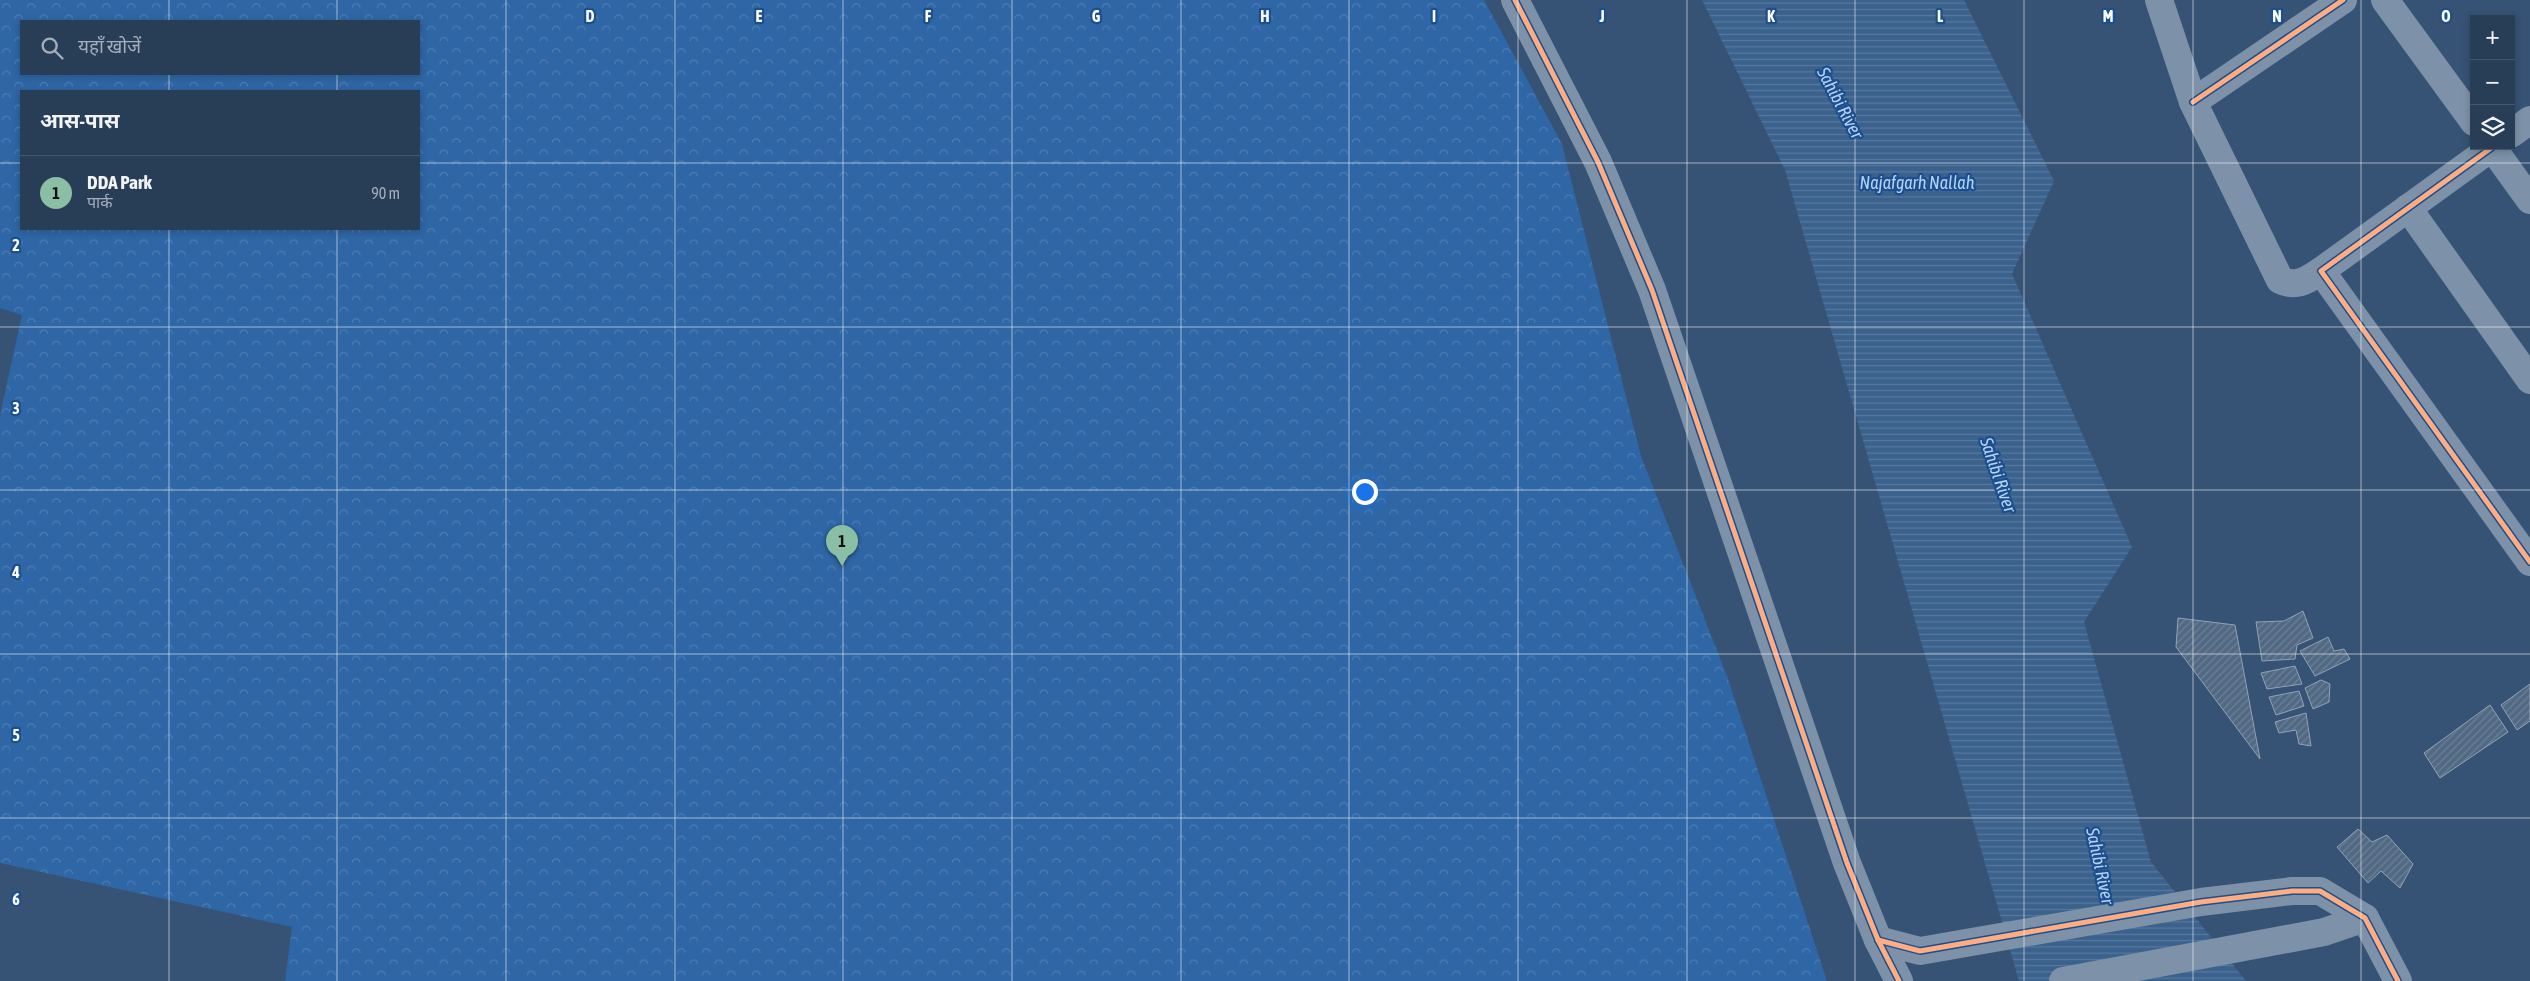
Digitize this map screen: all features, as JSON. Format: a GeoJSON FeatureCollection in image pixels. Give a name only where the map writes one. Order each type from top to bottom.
{"type":"FeatureCollection","features":[{"type":"Feature","properties":{"kind":"street"},"geometry":{"type":"LineString","coordinates":[[1515,0],[1598,162],[1652,290],[1847,863],[1878,940],[1899,981]]}},
{"type":"Feature","properties":{"kind":"street"},"geometry":{"type":"LineString","coordinates":[[2159,0],[2194,102],[2280,280],[2290,285],[2302,282],[2321,271],[2487,150]]}},
{"type":"Feature","properties":{"kind":"street"},"geometry":{"type":"LineString","coordinates":[[2194,102],[2343,0]]}},
{"type":"Feature","properties":{"kind":"street"},"geometry":{"type":"LineString","coordinates":[[2385,0],[2470,117]]}},
{"type":"Feature","properties":{"kind":"street"},"geometry":{"type":"LineString","coordinates":[[2515,130],[2530,120]]}},
{"type":"Feature","properties":{"kind":"street"},"geometry":{"type":"LineString","coordinates":[[2501,150],[2530,200]]}},
{"type":"Feature","properties":{"kind":"street"},"geometry":{"type":"LineString","coordinates":[[2408,208],[2530,380]]}},
{"type":"Feature","properties":{"kind":"street"},"geometry":{"type":"LineString","coordinates":[[2321,271],[2530,562]]}},
{"type":"Feature","properties":{"kind":"street"},"geometry":{"type":"LineString","coordinates":[[1878,940],[1920,951],[2201,902],[2292,891],[2320,891],[2365,918],[2398,981]]}},
{"type":"Feature","properties":{"kind":"street"},"geometry":{"type":"LineString","coordinates":[[2063,981],[2324,932],[2365,918]]}},
{"type":"Feature","properties":{"kind":"green space"},"geometry":{"type":"Polygon","coordinates":[[[0,0],[1484,0],[1562,144],[1641,456],[1727,676],[1827,981],[285,981],[292,927],[0,863],[0,415],[22,315],[0,308],[0,0]]]}},
{"type":"Feature","properties":{"kind":"water","name":"Najafgarh Nallah"},"geometry":{"type":"Polygon","coordinates":[[[1702,0],[1964,0],[2054,181],[2012,274],[2132,547],[2084,622],[2151,862],[2246,981],[2019,981],[1785,170],[1702,0]]]}},
{"type":"Feature","properties":{"kind":"building"},"geometry":{"type":"Polygon","coordinates":[[[2303,611],[2313,638],[2297,645],[2295,659],[2262,661],[2256,622],[2284,621],[2303,611]]]}},
{"type":"Feature","properties":{"kind":"building"},"geometry":{"type":"Polygon","coordinates":[[[2178,618],[2235,625],[2260,759],[2176,647],[2178,618]]]}},
{"type":"Feature","properties":{"kind":"building"},"geometry":{"type":"Polygon","coordinates":[[[2328,637],[2334,651],[2344,649],[2350,659],[2315,676],[2300,651],[2328,637]]]}},
{"type":"Feature","properties":{"kind":"building"},"geometry":{"type":"Polygon","coordinates":[[[2295,666],[2302,684],[2267,689],[2261,673],[2295,666]]]}},
{"type":"Feature","properties":{"kind":"building"},"geometry":{"type":"Polygon","coordinates":[[[2321,680],[2330,684],[2329,702],[2313,709],[2305,688],[2321,680]]]}},
{"type":"Feature","properties":{"kind":"building"},"geometry":{"type":"Polygon","coordinates":[[[2530,684],[2530,721],[2517,730],[2501,705],[2530,684]]]}},
{"type":"Feature","properties":{"kind":"building"},"geometry":{"type":"Polygon","coordinates":[[[2299,691],[2304,706],[2276,715],[2269,697],[2299,691]]]}},
{"type":"Feature","properties":{"kind":"building"},"geometry":{"type":"Polygon","coordinates":[[[2490,705],[2508,732],[2440,778],[2424,753],[2490,705]]]}},
{"type":"Feature","properties":{"kind":"building"},"geometry":{"type":"Polygon","coordinates":[[[2306,713],[2311,746],[2299,744],[2296,730],[2279,733],[2275,722],[2306,713]]]}},
{"type":"Feature","properties":{"kind":"building"},"geometry":{"type":"Polygon","coordinates":[[[2358,829],[2372,842],[2387,835],[2413,864],[2400,888],[2381,871],[2368,883],[2337,847],[2358,829]]]}},
{"type":"Feature","properties":{"kind":"cycle path"},"geometry":{"type":"LineString","coordinates":[[1515,0],[1598,162],[1652,290],[1847,863],[1878,940],[1899,981]]}},
{"type":"Feature","properties":{"kind":"cycle path"},"geometry":{"type":"LineString","coordinates":[[2193,102],[2343,0]]}},
{"type":"Feature","properties":{"kind":"cycle path"},"geometry":{"type":"LineString","coordinates":[[2488,150],[2321,271],[2530,562]]}},
{"type":"Feature","properties":{"kind":"cycle path"},"geometry":{"type":"LineString","coordinates":[[1878,940],[1920,951],[2201,902],[2292,891],[2320,891],[2365,918],[2398,981]]}},
{"type":"Feature","properties":{"kind":"place","name":"DDA Park"},"geometry":{"type":"Point","coordinates":[842,566]}},
{"type":"Feature","properties":{"kind":"water label","name":"Sahibi River"},"geometry":{"type":"Point","coordinates":[1840,103]}},
{"type":"Feature","properties":{"kind":"water label","name":"Sahibi River"},"geometry":{"type":"Point","coordinates":[1998,475]}},
{"type":"Feature","properties":{"kind":"water label","name":"Sahibi River"},"geometry":{"type":"Point","coordinates":[2100,866]}}]}
